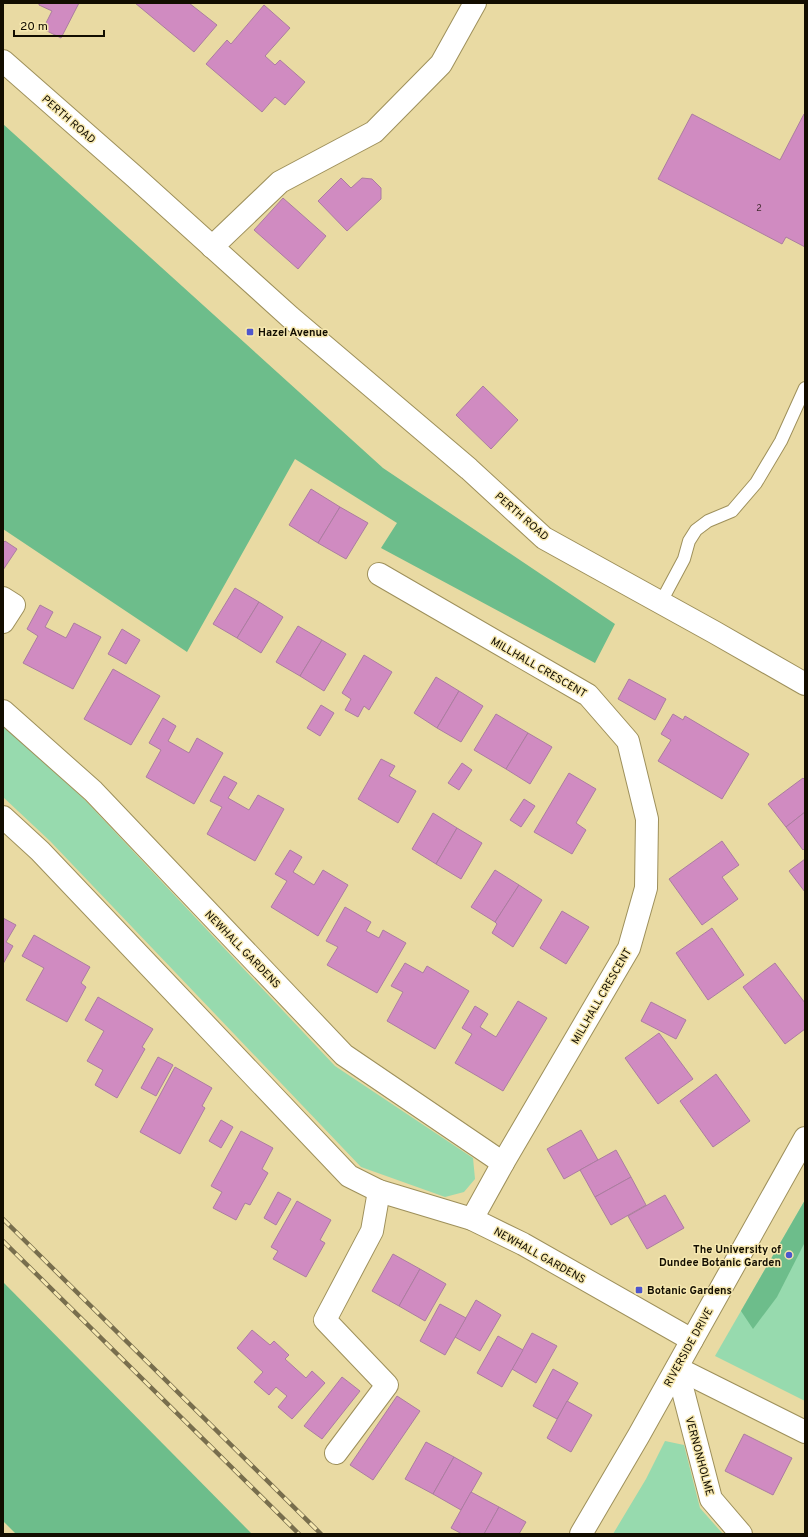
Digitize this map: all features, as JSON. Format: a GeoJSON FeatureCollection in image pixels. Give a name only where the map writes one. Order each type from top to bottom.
{"type":"FeatureCollection","features":[{"type":"Feature","properties":{"kind":"street"},"geometry":{"type":"LineString","coordinates":[[212,247],[280,182],[374,132],[441,64],[475,3]]}},
{"type":"Feature","properties":{"kind":"street","name":"PERTH ROAD"},"geometry":{"type":"LineString","coordinates":[[3,61],[135,177],[290,317],[469,469],[544,538],[661,602],[805,684]]}},
{"type":"Feature","properties":{"kind":"street","name":"MILLHALL CRESCENT"},"geometry":{"type":"LineString","coordinates":[[379,574],[588,694],[628,741],[647,819],[646,888],[629,948],[503,1163],[472,1219]]}},
{"type":"Feature","properties":{"kind":"street"},"geometry":{"type":"LineString","coordinates":[[3,598],[14,605],[3,622]]}},
{"type":"Feature","properties":{"kind":"street","name":"NEWHALL GARDENS"},"geometry":{"type":"LineString","coordinates":[[3,711],[93,791],[344,1055],[503,1163]]}},
{"type":"Feature","properties":{"kind":"street","name":"NEWHALL GARDENS"},"geometry":{"type":"LineString","coordinates":[[3,817],[40,851],[349,1176],[379,1191],[472,1219],[523,1244],[692,1340]]}},
{"type":"Feature","properties":{"kind":"street","name":"RIVERSIDE DRIVE"},"geometry":{"type":"LineString","coordinates":[[581,1534],[677,1368],[805,1138]]}},
{"type":"Feature","properties":{"kind":"street"},"geometry":{"type":"LineString","coordinates":[[336,1453],[387,1385],[325,1320],[372,1231],[379,1191]]}},
{"type":"Feature","properties":{"kind":"street"},"geometry":{"type":"LineString","coordinates":[[677,1368],[805,1432]]}},
{"type":"Feature","properties":{"kind":"street","name":"VERNONHOLME"},"geometry":{"type":"LineString","coordinates":[[677,1368],[711,1500],[741,1534]]}},
{"type":"Feature","properties":{"kind":"lane"},"geometry":{"type":"LineString","coordinates":[[661,602],[684,559],[689,541],[696,530],[708,521],[732,511],[756,483],[781,441],[805,388]]}},
{"type":"Feature","properties":{"kind":"green space"},"geometry":{"type":"Polygon","coordinates":[[[3,124],[383,468],[615,624],[595,663],[381,548],[397,523],[295,459],[187,652],[3,529],[3,124]]]}},
{"type":"Feature","properties":{"kind":"green space"},"geometry":{"type":"Polygon","coordinates":[[[3,725],[85,800],[335,1066],[473,1158],[475,1179],[464,1192],[445,1197],[361,1167],[50,841],[3,797],[3,725]]]}},
{"type":"Feature","properties":{"kind":"green space","name":"The University of Dundee Botanic Garden"},"geometry":{"type":"Polygon","coordinates":[[[805,1200],[805,1401],[715,1356],[805,1200]]]}},
{"type":"Feature","properties":{"kind":"green space"},"geometry":{"type":"Polygon","coordinates":[[[805,1200],[805,1242],[777,1297],[753,1329],[741,1311],[805,1200]]]}},
{"type":"Feature","properties":{"kind":"green space"},"geometry":{"type":"Polygon","coordinates":[[[3,1282],[252,1534],[16,1534],[3,1521],[3,1282]]]}},
{"type":"Feature","properties":{"kind":"green space"},"geometry":{"type":"Polygon","coordinates":[[[665,1441],[684,1445],[700,1508],[723,1534],[613,1534],[646,1479],[665,1441]]]}},
{"type":"Feature","properties":{"kind":"building"},"geometry":{"type":"Polygon","coordinates":[[[39,3],[79,3],[61,38],[43,29],[52,11],[39,5],[39,3]]]}},
{"type":"Feature","properties":{"kind":"building"},"geometry":{"type":"Polygon","coordinates":[[[135,3],[189,3],[217,25],[194,52],[135,3]]]}},
{"type":"Feature","properties":{"kind":"building"},"geometry":{"type":"Polygon","coordinates":[[[264,5],[290,28],[265,56],[275,65],[280,60],[305,82],[285,105],[275,97],[262,112],[206,64],[227,40],[231,44],[264,5]]]}},
{"type":"Feature","properties":{"kind":"building"},"geometry":{"type":"Polygon","coordinates":[[[692,114],[780,160],[804,114],[805,115],[805,247],[786,237],[782,244],[658,179],[692,114]]]}},
{"type":"Feature","properties":{"kind":"building"},"geometry":{"type":"Polygon","coordinates":[[[341,178],[351,188],[362,178],[372,179],[381,188],[381,199],[347,231],[318,201],[341,178]]]}},
{"type":"Feature","properties":{"kind":"building"},"geometry":{"type":"Polygon","coordinates":[[[283,198],[326,236],[298,269],[254,230],[283,198]]]}},
{"type":"Feature","properties":{"kind":"building"},"geometry":{"type":"Polygon","coordinates":[[[483,386],[518,420],[491,449],[456,415],[483,386]]]}},
{"type":"Feature","properties":{"kind":"building"},"geometry":{"type":"Polygon","coordinates":[[[311,489],[340,507],[318,543],[289,525],[311,489]]]}},
{"type":"Feature","properties":{"kind":"building"},"geometry":{"type":"Polygon","coordinates":[[[340,507],[368,523],[346,559],[318,543],[340,507]]]}},
{"type":"Feature","properties":{"kind":"building"},"geometry":{"type":"Polygon","coordinates":[[[5,541],[17,549],[3,570],[3,543],[5,541]]]}},
{"type":"Feature","properties":{"kind":"building"},"geometry":{"type":"Polygon","coordinates":[[[235,588],[259,602],[237,638],[213,624],[235,588]]]}},
{"type":"Feature","properties":{"kind":"building"},"geometry":{"type":"Polygon","coordinates":[[[259,602],[283,617],[261,653],[237,638],[259,602]]]}},
{"type":"Feature","properties":{"kind":"building"},"geometry":{"type":"Polygon","coordinates":[[[40,605],[53,612],[45,627],[66,638],[74,623],[101,637],[73,689],[23,663],[38,636],[27,629],[40,605]]]}},
{"type":"Feature","properties":{"kind":"building"},"geometry":{"type":"Polygon","coordinates":[[[298,626],[322,640],[300,676],[276,662],[298,626]]]}},
{"type":"Feature","properties":{"kind":"building"},"geometry":{"type":"Polygon","coordinates":[[[122,629],[140,640],[126,664],[108,654],[122,629]]]}},
{"type":"Feature","properties":{"kind":"building"},"geometry":{"type":"Polygon","coordinates":[[[322,640],[346,654],[324,691],[300,676],[322,640]]]}},
{"type":"Feature","properties":{"kind":"building"},"geometry":{"type":"Polygon","coordinates":[[[364,655],[392,672],[369,710],[364,706],[358,717],[345,710],[351,699],[342,693],[364,655]]]}},
{"type":"Feature","properties":{"kind":"building"},"geometry":{"type":"Polygon","coordinates":[[[113,669],[160,696],[131,745],[84,719],[113,669]]]}},
{"type":"Feature","properties":{"kind":"building"},"geometry":{"type":"Polygon","coordinates":[[[436,677],[459,691],[437,728],[414,713],[436,677]]]}},
{"type":"Feature","properties":{"kind":"building"},"geometry":{"type":"Polygon","coordinates":[[[629,679],[666,699],[655,720],[618,699],[629,679]]]}},
{"type":"Feature","properties":{"kind":"building"},"geometry":{"type":"Polygon","coordinates":[[[459,691],[483,706],[461,742],[437,728],[459,691]]]}},
{"type":"Feature","properties":{"kind":"building"},"geometry":{"type":"Polygon","coordinates":[[[321,705],[334,713],[320,736],[307,728],[321,705]]]}},
{"type":"Feature","properties":{"kind":"building"},"geometry":{"type":"Polygon","coordinates":[[[496,714],[528,733],[506,769],[474,750],[496,714]]]}},
{"type":"Feature","properties":{"kind":"building"},"geometry":{"type":"Polygon","coordinates":[[[673,714],[683,720],[685,716],[749,754],[722,799],[658,761],[671,740],[661,734],[673,714]]]}},
{"type":"Feature","properties":{"kind":"building"},"geometry":{"type":"Polygon","coordinates":[[[163,718],[176,726],[168,741],[189,753],[197,738],[223,753],[194,804],[146,777],[161,750],[149,743],[163,718]]]}},
{"type":"Feature","properties":{"kind":"building"},"geometry":{"type":"Polygon","coordinates":[[[528,733],[552,747],[530,784],[506,769],[528,733]]]}},
{"type":"Feature","properties":{"kind":"building"},"geometry":{"type":"Polygon","coordinates":[[[381,759],[395,766],[389,776],[416,791],[398,823],[358,799],[381,759]]]}},
{"type":"Feature","properties":{"kind":"building"},"geometry":{"type":"Polygon","coordinates":[[[462,763],[472,770],[459,790],[448,783],[462,763]]]}},
{"type":"Feature","properties":{"kind":"building"},"geometry":{"type":"Polygon","coordinates":[[[569,773],[596,789],[576,823],[586,830],[572,854],[534,832],[569,773]]]}},
{"type":"Feature","properties":{"kind":"building"},"geometry":{"type":"Polygon","coordinates":[[[224,776],[237,783],[228,798],[249,810],[258,795],[284,809],[255,861],[207,834],[222,807],[210,801],[224,776]]]}},
{"type":"Feature","properties":{"kind":"building"},"geometry":{"type":"Polygon","coordinates":[[[803,778],[805,780],[805,812],[786,827],[768,804],[803,778]]]}},
{"type":"Feature","properties":{"kind":"building"},"geometry":{"type":"Polygon","coordinates":[[[524,799],[535,806],[521,827],[510,820],[524,799]]]}},
{"type":"Feature","properties":{"kind":"building"},"geometry":{"type":"Polygon","coordinates":[[[805,812],[805,848],[803,850],[786,827],[805,812]]]}},
{"type":"Feature","properties":{"kind":"building"},"geometry":{"type":"Polygon","coordinates":[[[433,813],[457,828],[436,864],[412,849],[433,813]]]}},
{"type":"Feature","properties":{"kind":"building"},"geometry":{"type":"Polygon","coordinates":[[[457,828],[482,843],[461,879],[436,864],[457,828]]]}},
{"type":"Feature","properties":{"kind":"building"},"geometry":{"type":"Polygon","coordinates":[[[722,841],[739,865],[722,877],[738,899],[702,925],[669,879],[722,841]]]}},
{"type":"Feature","properties":{"kind":"building"},"geometry":{"type":"Polygon","coordinates":[[[290,850],[302,857],[293,872],[314,885],[323,870],[348,885],[318,936],[271,907],[287,881],[275,874],[290,850]]]}},
{"type":"Feature","properties":{"kind":"building"},"geometry":{"type":"Polygon","coordinates":[[[805,859],[805,892],[789,871],[805,859]]]}},
{"type":"Feature","properties":{"kind":"building"},"geometry":{"type":"Polygon","coordinates":[[[495,870],[519,885],[495,922],[471,907],[495,870]]]}},
{"type":"Feature","properties":{"kind":"building"},"geometry":{"type":"Polygon","coordinates":[[[519,885],[542,900],[513,947],[492,933],[497,924],[495,922],[519,885]]]}},
{"type":"Feature","properties":{"kind":"building"},"geometry":{"type":"Polygon","coordinates":[[[345,907],[371,922],[366,931],[379,938],[383,930],[406,943],[377,993],[327,965],[338,947],[326,941],[345,907]]]}},
{"type":"Feature","properties":{"kind":"building"},"geometry":{"type":"Polygon","coordinates":[[[562,911],[589,927],[566,964],[540,948],[562,911]]]}},
{"type":"Feature","properties":{"kind":"building"},"geometry":{"type":"Polygon","coordinates":[[[3,918],[16,925],[6,942],[13,946],[3,964],[3,918]]]}},
{"type":"Feature","properties":{"kind":"building"},"geometry":{"type":"Polygon","coordinates":[[[712,928],[744,975],[708,1000],[676,953],[712,928]]]}},
{"type":"Feature","properties":{"kind":"building"},"geometry":{"type":"Polygon","coordinates":[[[34,935],[90,967],[81,983],[86,987],[67,1022],[26,1000],[44,968],[22,956],[34,935]]]}},
{"type":"Feature","properties":{"kind":"building"},"geometry":{"type":"Polygon","coordinates":[[[405,963],[423,973],[427,966],[469,991],[435,1049],[387,1021],[403,992],[391,986],[405,963]]]}},
{"type":"Feature","properties":{"kind":"building"},"geometry":{"type":"Polygon","coordinates":[[[775,963],[805,1003],[805,1029],[785,1044],[743,987],[775,963]]]}},
{"type":"Feature","properties":{"kind":"building"},"geometry":{"type":"Polygon","coordinates":[[[98,997],[153,1029],[142,1047],[145,1049],[117,1098],[95,1085],[103,1070],[87,1061],[104,1031],[85,1020],[98,997]]]}},
{"type":"Feature","properties":{"kind":"building"},"geometry":{"type":"Polygon","coordinates":[[[518,1001],[547,1018],[503,1091],[455,1063],[472,1034],[462,1028],[475,1006],[488,1014],[480,1027],[496,1037],[518,1001]]]}},
{"type":"Feature","properties":{"kind":"building"},"geometry":{"type":"Polygon","coordinates":[[[651,1002],[686,1020],[676,1039],[641,1021],[651,1002]]]}},
{"type":"Feature","properties":{"kind":"building"},"geometry":{"type":"Polygon","coordinates":[[[659,1033],[693,1079],[658,1104],[625,1058],[659,1033]]]}},
{"type":"Feature","properties":{"kind":"building"},"geometry":{"type":"Polygon","coordinates":[[[158,1057],[173,1065],[156,1096],[141,1088],[158,1057]]]}},
{"type":"Feature","properties":{"kind":"building"},"geometry":{"type":"Polygon","coordinates":[[[175,1067],[212,1088],[202,1106],[205,1108],[180,1154],[140,1132],[175,1067]]]}},
{"type":"Feature","properties":{"kind":"building"},"geometry":{"type":"Polygon","coordinates":[[[716,1074],[750,1121],[713,1147],[680,1101],[716,1074]]]}},
{"type":"Feature","properties":{"kind":"building"},"geometry":{"type":"Polygon","coordinates":[[[221,1120],[233,1127],[221,1148],[209,1141],[221,1120]]]}},
{"type":"Feature","properties":{"kind":"building"},"geometry":{"type":"Polygon","coordinates":[[[581,1130],[598,1160],[564,1179],[547,1149],[581,1130]]]}},
{"type":"Feature","properties":{"kind":"building"},"geometry":{"type":"Polygon","coordinates":[[[241,1131],[273,1148],[262,1169],[268,1173],[250,1205],[245,1203],[236,1220],[213,1208],[222,1192],[211,1186],[241,1131]]]}},
{"type":"Feature","properties":{"kind":"building"},"geometry":{"type":"Polygon","coordinates":[[[616,1150],[631,1177],[595,1197],[580,1170],[616,1150]]]}},
{"type":"Feature","properties":{"kind":"building"},"geometry":{"type":"Polygon","coordinates":[[[631,1177],[646,1205],[611,1225],[595,1197],[631,1177]]]}},
{"type":"Feature","properties":{"kind":"building"},"geometry":{"type":"Polygon","coordinates":[[[278,1192],[291,1199],[276,1225],[264,1218],[278,1192]]]}},
{"type":"Feature","properties":{"kind":"building"},"geometry":{"type":"Polygon","coordinates":[[[665,1195],[684,1228],[647,1249],[628,1216],[665,1195]]]}},
{"type":"Feature","properties":{"kind":"building"},"geometry":{"type":"Polygon","coordinates":[[[297,1201],[331,1220],[320,1240],[325,1243],[306,1277],[273,1259],[278,1251],[271,1247],[297,1201]]]}},
{"type":"Feature","properties":{"kind":"building"},"geometry":{"type":"Polygon","coordinates":[[[393,1254],[420,1269],[399,1306],[372,1291],[393,1254]]]}},
{"type":"Feature","properties":{"kind":"building"},"geometry":{"type":"Polygon","coordinates":[[[420,1269],[446,1284],[425,1321],[399,1306],[420,1269]]]}},
{"type":"Feature","properties":{"kind":"building"},"geometry":{"type":"Polygon","coordinates":[[[476,1300],[501,1315],[480,1351],[455,1337],[476,1300]]]}},
{"type":"Feature","properties":{"kind":"building"},"geometry":{"type":"Polygon","coordinates":[[[440,1304],[466,1318],[445,1355],[420,1341],[440,1304]]]}},
{"type":"Feature","properties":{"kind":"building"},"geometry":{"type":"Polygon","coordinates":[[[252,1330],[270,1345],[274,1341],[289,1355],[285,1359],[306,1378],[312,1371],[325,1383],[292,1419],[278,1407],[287,1396],[276,1387],[269,1395],[254,1382],[263,1372],[237,1348],[252,1330]]]}},
{"type":"Feature","properties":{"kind":"building"},"geometry":{"type":"Polygon","coordinates":[[[532,1333],[557,1346],[536,1383],[512,1369],[532,1333]]]}},
{"type":"Feature","properties":{"kind":"building"},"geometry":{"type":"Polygon","coordinates":[[[498,1336],[523,1350],[502,1387],[477,1373],[498,1336]]]}},
{"type":"Feature","properties":{"kind":"building"},"geometry":{"type":"Polygon","coordinates":[[[553,1369],[578,1383],[557,1419],[533,1406],[553,1369]]]}},
{"type":"Feature","properties":{"kind":"building"},"geometry":{"type":"Polygon","coordinates":[[[342,1377],[360,1391],[322,1439],[304,1426],[342,1377]]]}},
{"type":"Feature","properties":{"kind":"building"},"geometry":{"type":"Polygon","coordinates":[[[397,1396],[420,1411],[373,1480],[350,1465],[397,1396]]]}},
{"type":"Feature","properties":{"kind":"building"},"geometry":{"type":"Polygon","coordinates":[[[567,1401],[592,1415],[571,1452],[547,1438],[567,1401]]]}},
{"type":"Feature","properties":{"kind":"building"},"geometry":{"type":"Polygon","coordinates":[[[744,1434],[792,1458],[773,1495],[725,1471],[744,1434]]]}},
{"type":"Feature","properties":{"kind":"building"},"geometry":{"type":"Polygon","coordinates":[[[426,1442],[454,1457],[433,1494],[405,1479],[426,1442]]]}},
{"type":"Feature","properties":{"kind":"building"},"geometry":{"type":"Polygon","coordinates":[[[454,1457],[482,1473],[461,1510],[433,1494],[454,1457]]]}},
{"type":"Feature","properties":{"kind":"building"},"geometry":{"type":"Polygon","coordinates":[[[471,1492],[499,1507],[484,1534],[462,1534],[451,1528],[471,1492]]]}},
{"type":"Feature","properties":{"kind":"building"},"geometry":{"type":"Polygon","coordinates":[[[499,1507],[526,1522],[519,1534],[484,1534],[499,1507]]]}},
{"type":"Feature","properties":{"kind":"railway"},"geometry":{"type":"LineString","coordinates":[[3,1219],[321,1534]]}},
{"type":"Feature","properties":{"kind":"railway"},"geometry":{"type":"LineString","coordinates":[[3,1241],[299,1534]]}},
{"type":"Feature","properties":{"kind":"place","name":"Hazel Avenue"},"geometry":{"type":"Point","coordinates":[250,332]}},
{"type":"Feature","properties":{"kind":"place","name":"The University of Dundee Botanic Garden"},"geometry":{"type":"Point","coordinates":[789,1255]}},
{"type":"Feature","properties":{"kind":"place","name":"Botanic Gardens"},"geometry":{"type":"Point","coordinates":[639,1290]}}]}
